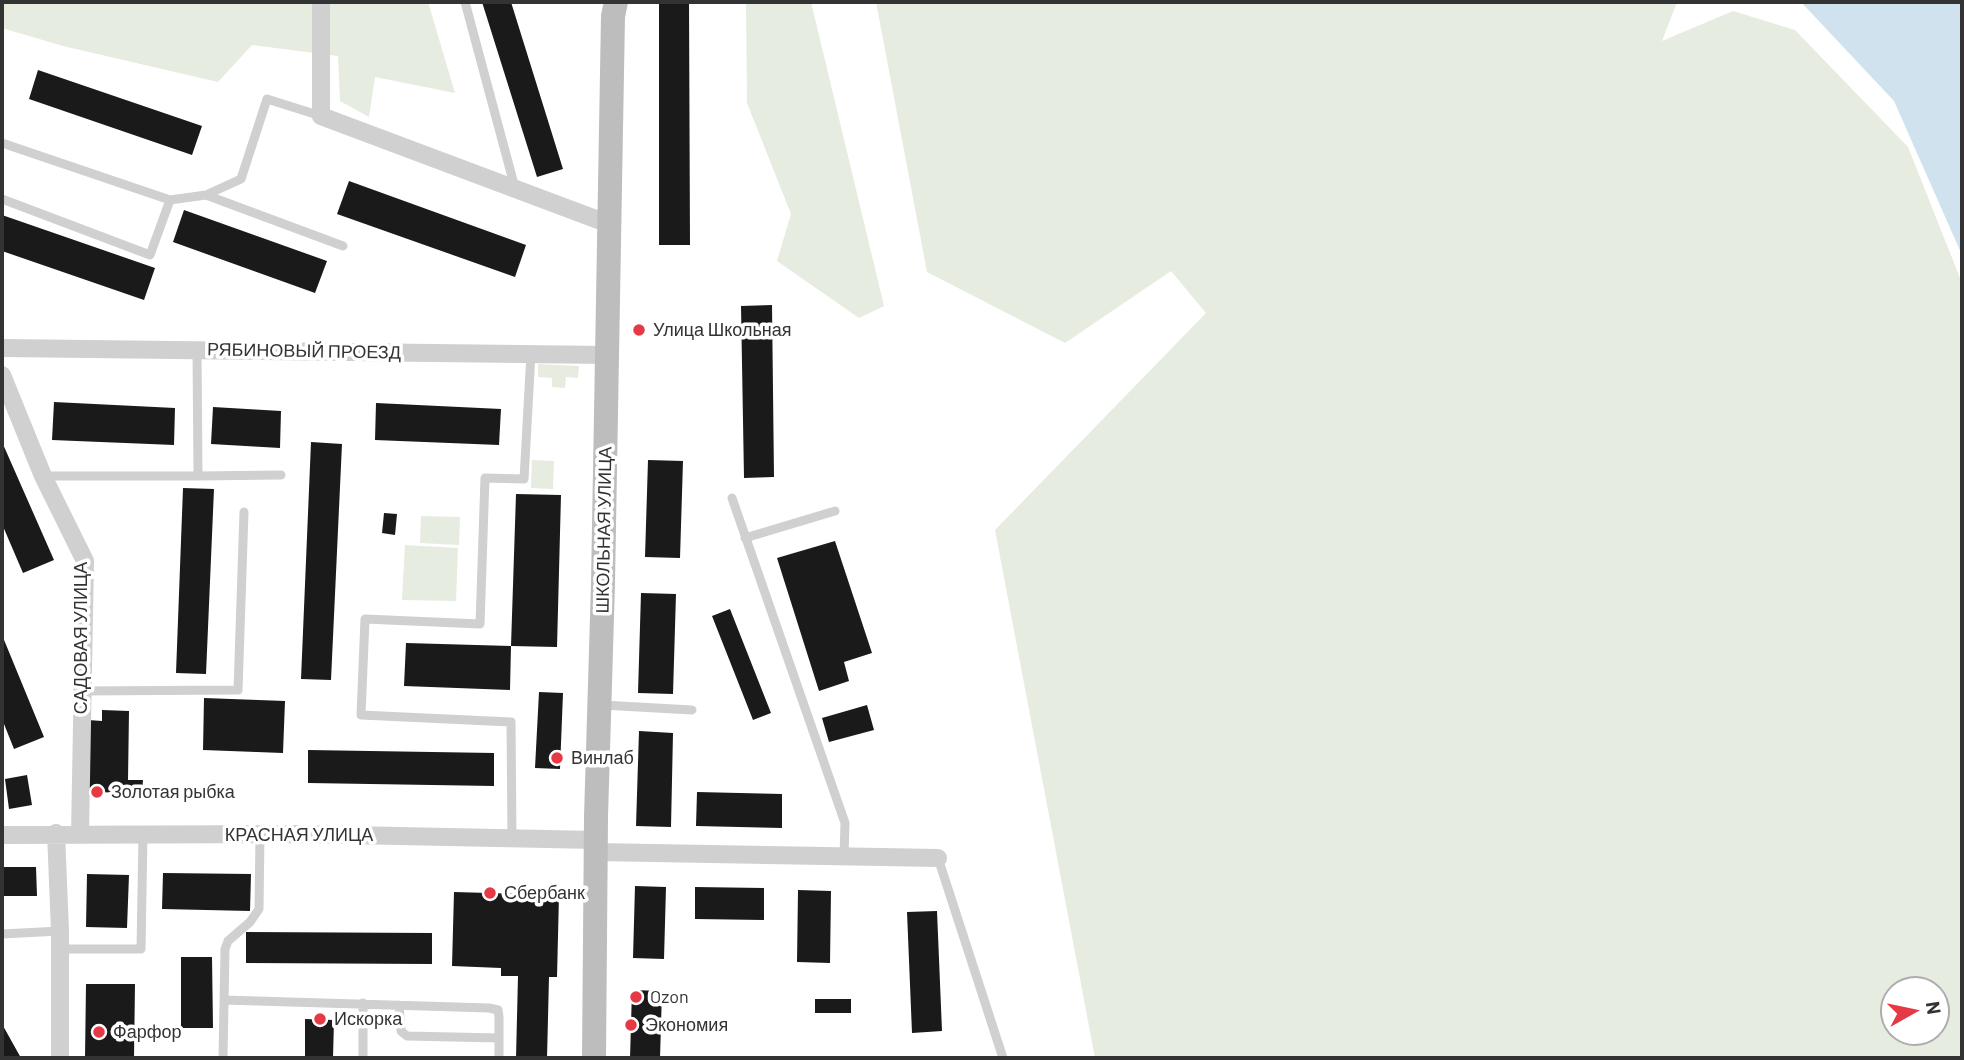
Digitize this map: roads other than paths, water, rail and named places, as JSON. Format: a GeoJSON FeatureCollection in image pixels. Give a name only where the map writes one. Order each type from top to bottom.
{"type":"FeatureCollection","features":[{"type":"Feature","properties":{"kind":"street"},"geometry":{"type":"LineString","coordinates":[[321,2],[321,117],[609,224]]}},
{"type":"Feature","properties":{"kind":"street","name":"ШКОЛЬНАЯ УЛИЦА"},"geometry":{"type":"LineString","coordinates":[[594,1058],[613,16],[616,2]]}},
{"type":"Feature","properties":{"kind":"street","name":"РЯБИНОВЫЙ ПРОЕЗД"},"geometry":{"type":"LineString","coordinates":[[2,348],[607,355]]}},
{"type":"Feature","properties":{"kind":"street","name":"САДОВАЯ УЛИЦА"},"geometry":{"type":"LineString","coordinates":[[2,375],[43,476],[85,561],[80,834]]}},
{"type":"Feature","properties":{"kind":"street"},"geometry":{"type":"LineString","coordinates":[[56,833],[60,1058]]}},
{"type":"Feature","properties":{"kind":"street","name":"КРАСНАЯ УЛИЦА"},"geometry":{"type":"LineString","coordinates":[[2,835],[56,833],[512,837],[596,846],[938,858]]}},
{"type":"Feature","properties":{"kind":"lane"},"geometry":{"type":"LineString","coordinates":[[465,2],[515,189]]}},
{"type":"Feature","properties":{"kind":"lane"},"geometry":{"type":"LineString","coordinates":[[2,143],[170,200],[206,195],[241,179],[267,99],[321,117]]}},
{"type":"Feature","properties":{"kind":"lane"},"geometry":{"type":"LineString","coordinates":[[206,195],[343,246]]}},
{"type":"Feature","properties":{"kind":"lane"},"geometry":{"type":"LineString","coordinates":[[2,199],[150,255],[170,200]]}},
{"type":"Feature","properties":{"kind":"lane"},"geometry":{"type":"LineString","coordinates":[[197,350],[198,476]]}},
{"type":"Feature","properties":{"kind":"lane"},"geometry":{"type":"LineString","coordinates":[[512,837],[512,722],[362,715],[365,619],[480,624],[485,478],[524,479],[531,353]]}},
{"type":"Feature","properties":{"kind":"lane"},"geometry":{"type":"LineString","coordinates":[[43,476],[281,475]]}},
{"type":"Feature","properties":{"kind":"lane"},"geometry":{"type":"LineString","coordinates":[[732,498],[845,823],[845,856]]}},
{"type":"Feature","properties":{"kind":"lane"},"geometry":{"type":"LineString","coordinates":[[746,538],[835,511]]}},
{"type":"Feature","properties":{"kind":"lane"},"geometry":{"type":"LineString","coordinates":[[82,691],[238,690],[244,512]]}},
{"type":"Feature","properties":{"kind":"lane"},"geometry":{"type":"LineString","coordinates":[[601,705],[692,710]]}},
{"type":"Feature","properties":{"kind":"lane"},"geometry":{"type":"LineString","coordinates":[[2,934],[141,949],[144,834]]}},
{"type":"Feature","properties":{"kind":"lane"},"geometry":{"type":"LineString","coordinates":[[223,1058],[225,949],[228,941],[250,922],[259,909],[260,834]]}},
{"type":"Feature","properties":{"kind":"lane"},"geometry":{"type":"LineString","coordinates":[[938,858],[1003,1058]]}},
{"type":"Feature","properties":{"kind":"lane"},"geometry":{"type":"LineString","coordinates":[[224,1000],[399,1004],[498,1010],[499,1058]]}},
{"type":"Feature","properties":{"kind":"lane"},"geometry":{"type":"LineString","coordinates":[[363,1003],[363,1058]]}},
{"type":"Feature","properties":{"kind":"lane"},"geometry":{"type":"LineString","coordinates":[[399,1004],[401,1031],[407,1036],[499,1038]]}},
{"type":"Feature","properties":{"kind":"water"},"geometry":{"type":"Polygon","coordinates":[[[1801,2],[1962,2],[1962,255],[1894,101],[1801,2]]]}},
{"type":"Feature","properties":{"kind":"place","name":"Улица Школьная"},"geometry":{"type":"Point","coordinates":[639,330]}},
{"type":"Feature","properties":{"kind":"place","name":"Винлаб"},"geometry":{"type":"Point","coordinates":[557,758]}},
{"type":"Feature","properties":{"kind":"place","name":"Золотая рыбка"},"geometry":{"type":"Point","coordinates":[97,792]}},
{"type":"Feature","properties":{"kind":"place","name":"Сбербанк"},"geometry":{"type":"Point","coordinates":[490,893]}},
{"type":"Feature","properties":{"kind":"place","name":"Ozon"},"geometry":{"type":"Point","coordinates":[636,997]}},
{"type":"Feature","properties":{"kind":"place","name":"Искорка"},"geometry":{"type":"Point","coordinates":[320,1019]}},
{"type":"Feature","properties":{"kind":"place","name":"Экономия"},"geometry":{"type":"Point","coordinates":[631,1025]}},
{"type":"Feature","properties":{"kind":"place","name":"Фарфор"},"geometry":{"type":"Point","coordinates":[99,1032]}}]}
